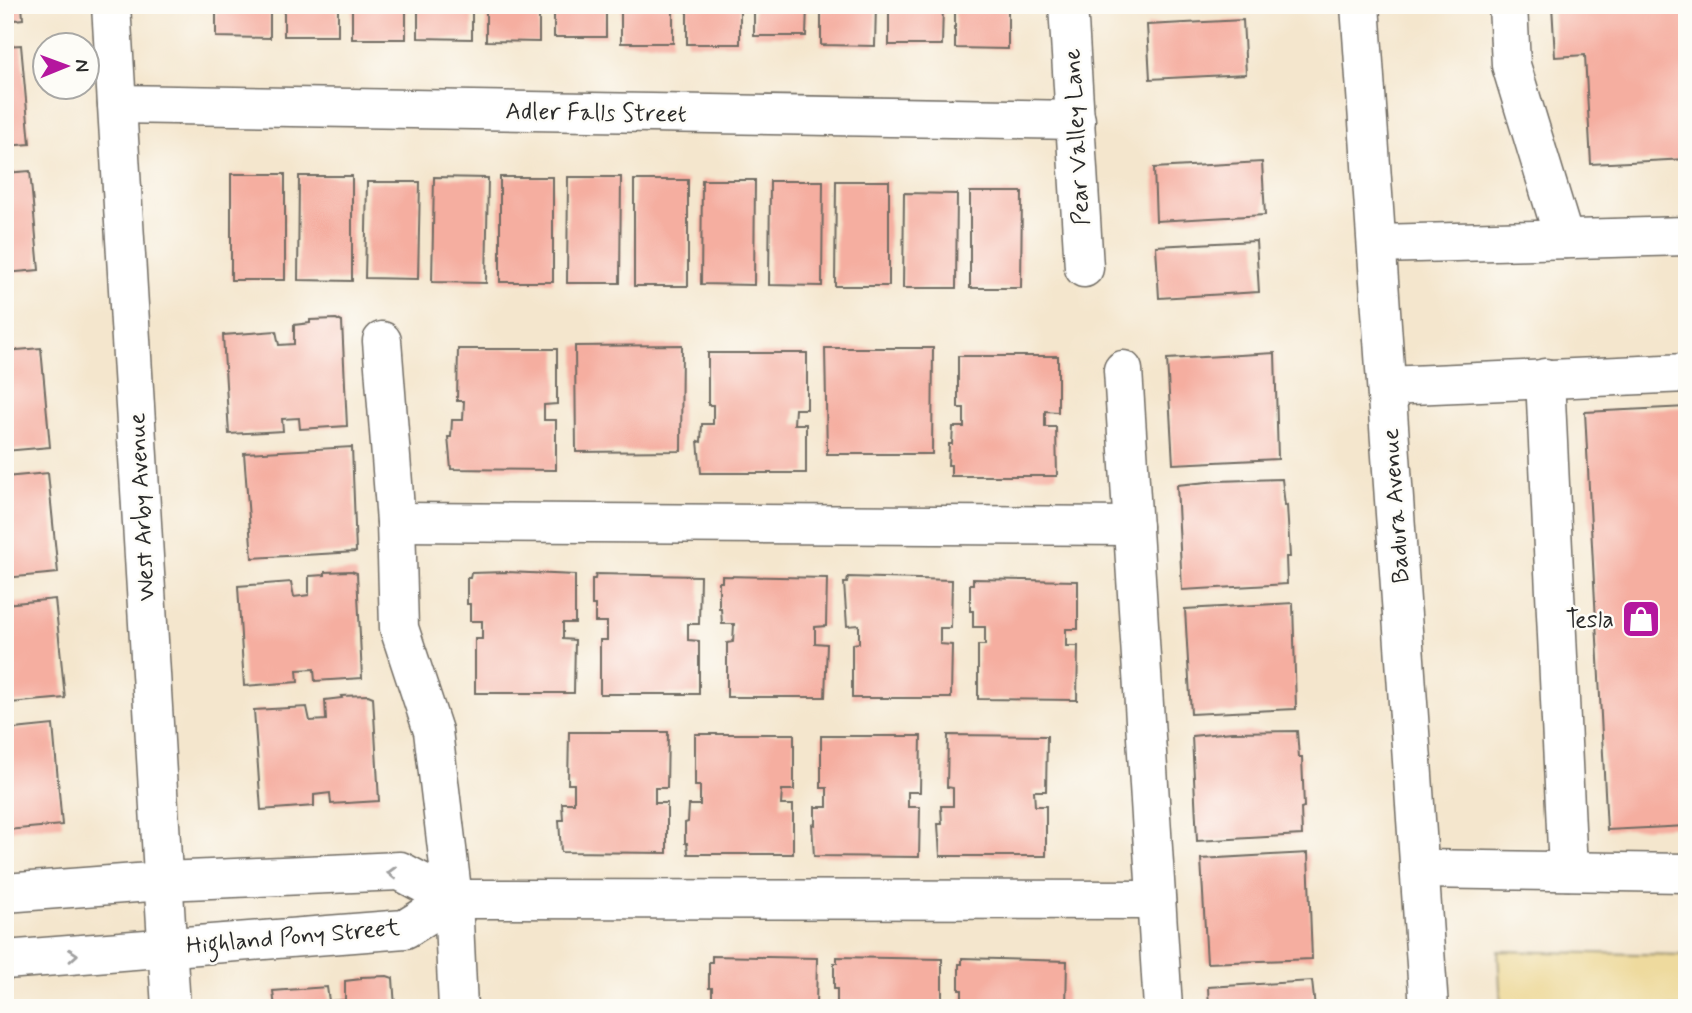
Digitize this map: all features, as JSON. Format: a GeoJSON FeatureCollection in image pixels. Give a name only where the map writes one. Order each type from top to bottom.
{"type":"FeatureCollection","features":[{"type":"Feature","properties":{"kind":"street","name":"West Arby Avenue"},"geometry":{"type":"LineString","coordinates":[[111,5],[171,1008]]}},
{"type":"Feature","properties":{"kind":"street","name":"Pear Valley Lane"},"geometry":{"type":"LineString","coordinates":[[1068,5],[1084,268]]}},
{"type":"Feature","properties":{"kind":"street","name":"Badura Avenue"},"geometry":{"type":"LineString","coordinates":[[1360,5],[1429,1008]]}},
{"type":"Feature","properties":{"kind":"street"},"geometry":{"type":"LineString","coordinates":[[1508,5],[1511,65],[1564,239]]}},
{"type":"Feature","properties":{"kind":"street","name":"Adler Falls Street"},"geometry":{"type":"LineString","coordinates":[[117,104],[1076,120]]}},
{"type":"Feature","properties":{"kind":"street"},"geometry":{"type":"LineString","coordinates":[[1377,244],[1687,236]]}},
{"type":"Feature","properties":{"kind":"street"},"geometry":{"type":"LineString","coordinates":[[382,341],[396,522],[399,628],[433,732],[453,899],[458,1008]]}},
{"type":"Feature","properties":{"kind":"street"},"geometry":{"type":"LineString","coordinates":[[1123,370],[1163,1008]]}},
{"type":"Feature","properties":{"kind":"street"},"geometry":{"type":"LineString","coordinates":[[1387,386],[1687,373]]}},
{"type":"Feature","properties":{"kind":"street"},"geometry":{"type":"LineString","coordinates":[[1545,378],[1568,871]]}},
{"type":"Feature","properties":{"kind":"street"},"geometry":{"type":"LineString","coordinates":[[396,522],[1133,526]]}},
{"type":"Feature","properties":{"kind":"street"},"geometry":{"type":"LineString","coordinates":[[1419,869],[1687,873]]}},
{"type":"Feature","properties":{"kind":"street"},"geometry":{"type":"LineString","coordinates":[[5,893],[163,881],[400,871],[453,899],[1156,900]]}},
{"type":"Feature","properties":{"kind":"street","name":"Highland Pony Street"},"geometry":{"type":"LineString","coordinates":[[5,960],[405,929],[453,899]]}},
{"type":"Feature","properties":{"kind":"sand"},"geometry":{"type":"Polygon","coordinates":[[[1498,951],[1687,955],[1687,1008],[1501,1008],[1498,951]]]}},
{"type":"Feature","properties":{"kind":"building"},"geometry":{"type":"Polygon","coordinates":[[[5,5],[22,5],[23,19],[5,21],[5,5]]]}},
{"type":"Feature","properties":{"kind":"building"},"geometry":{"type":"Polygon","coordinates":[[[216,5],[270,5],[270,38],[216,37],[216,5]]]}},
{"type":"Feature","properties":{"kind":"building"},"geometry":{"type":"Polygon","coordinates":[[[284,5],[338,5],[338,36],[284,36],[284,5]]]}},
{"type":"Feature","properties":{"kind":"building"},"geometry":{"type":"Polygon","coordinates":[[[352,5],[406,5],[406,39],[352,39],[352,5]]]}},
{"type":"Feature","properties":{"kind":"building"},"geometry":{"type":"Polygon","coordinates":[[[418,5],[472,5],[472,39],[418,38],[418,5]]]}},
{"type":"Feature","properties":{"kind":"building"},"geometry":{"type":"Polygon","coordinates":[[[486,5],[539,5],[539,42],[486,41],[486,5]]]}},
{"type":"Feature","properties":{"kind":"building"},"geometry":{"type":"Polygon","coordinates":[[[554,5],[606,5],[606,37],[554,37],[554,5]]]}},
{"type":"Feature","properties":{"kind":"building"},"geometry":{"type":"Polygon","coordinates":[[[621,5],[673,5],[673,43],[621,43],[621,5]]]}},
{"type":"Feature","properties":{"kind":"building"},"geometry":{"type":"Polygon","coordinates":[[[687,5],[740,5],[740,44],[687,44],[687,5]]]}},
{"type":"Feature","properties":{"kind":"building"},"geometry":{"type":"Polygon","coordinates":[[[754,5],[807,5],[806,36],[754,36],[754,5]]]}},
{"type":"Feature","properties":{"kind":"building"},"geometry":{"type":"Polygon","coordinates":[[[821,5],[876,5],[875,46],[821,45],[821,5]]]}},
{"type":"Feature","properties":{"kind":"building"},"geometry":{"type":"Polygon","coordinates":[[[889,5],[943,5],[942,45],[889,45],[889,5]]]}},
{"type":"Feature","properties":{"kind":"building"},"geometry":{"type":"Polygon","coordinates":[[[955,5],[1008,5],[1008,49],[955,48],[955,5]]]}},
{"type":"Feature","properties":{"kind":"building"},"geometry":{"type":"Polygon","coordinates":[[[1137,5],[1242,5],[1242,7],[1137,12],[1137,5]]]}},
{"type":"Feature","properties":{"kind":"building"},"geometry":{"type":"Polygon","coordinates":[[[1552,5],[1687,5],[1687,159],[1591,164],[1585,55],[1555,57],[1552,5]]]}},
{"type":"Feature","properties":{"kind":"building"},"geometry":{"type":"Polygon","coordinates":[[[1243,20],[1246,74],[1150,79],[1147,25],[1243,20]]]}},
{"type":"Feature","properties":{"kind":"building"},"geometry":{"type":"Polygon","coordinates":[[[21,45],[30,144],[5,146],[5,46],[21,45]]]}},
{"type":"Feature","properties":{"kind":"building"},"geometry":{"type":"Polygon","coordinates":[[[1262,162],[1265,215],[1156,221],[1154,168],[1262,162]]]}},
{"type":"Feature","properties":{"kind":"building"},"geometry":{"type":"Polygon","coordinates":[[[30,171],[39,270],[5,273],[5,173],[30,171]]]}},
{"type":"Feature","properties":{"kind":"building"},"geometry":{"type":"Polygon","coordinates":[[[231,174],[285,174],[285,280],[231,280],[231,174]]]}},
{"type":"Feature","properties":{"kind":"building"},"geometry":{"type":"Polygon","coordinates":[[[299,176],[352,176],[352,281],[298,280],[299,176]]]}},
{"type":"Feature","properties":{"kind":"building"},"geometry":{"type":"Polygon","coordinates":[[[434,177],[488,178],[486,283],[432,282],[434,177]]]}},
{"type":"Feature","properties":{"kind":"building"},"geometry":{"type":"Polygon","coordinates":[[[500,177],[553,177],[553,282],[500,282],[500,177]]]}},
{"type":"Feature","properties":{"kind":"building"},"geometry":{"type":"Polygon","coordinates":[[[568,177],[621,177],[620,283],[567,283],[568,177]]]}},
{"type":"Feature","properties":{"kind":"building"},"geometry":{"type":"Polygon","coordinates":[[[634,180],[688,180],[688,286],[634,286],[634,180]]]}},
{"type":"Feature","properties":{"kind":"building"},"geometry":{"type":"Polygon","coordinates":[[[702,180],[755,180],[754,285],[701,284],[702,180]]]}},
{"type":"Feature","properties":{"kind":"building"},"geometry":{"type":"Polygon","coordinates":[[[770,181],[823,181],[822,286],[769,285],[770,181]]]}},
{"type":"Feature","properties":{"kind":"building"},"geometry":{"type":"Polygon","coordinates":[[[836,181],[889,181],[889,286],[835,286],[836,181]]]}},
{"type":"Feature","properties":{"kind":"building"},"geometry":{"type":"Polygon","coordinates":[[[367,182],[420,182],[418,279],[365,278],[367,182]]]}},
{"type":"Feature","properties":{"kind":"building"},"geometry":{"type":"Polygon","coordinates":[[[970,192],[1022,192],[1021,288],[970,288],[970,192]]]}},
{"type":"Feature","properties":{"kind":"building"},"geometry":{"type":"Polygon","coordinates":[[[904,193],[957,194],[956,288],[903,288],[904,193]]]}},
{"type":"Feature","properties":{"kind":"building"},"geometry":{"type":"Polygon","coordinates":[[[1256,241],[1259,292],[1159,298],[1156,246],[1256,241]]]}},
{"type":"Feature","properties":{"kind":"building"},"geometry":{"type":"Polygon","coordinates":[[[336,319],[342,322],[347,426],[300,429],[299,418],[282,419],[283,431],[229,434],[223,335],[276,331],[279,345],[294,344],[294,325],[310,323],[310,320],[336,319]]]}},
{"type":"Feature","properties":{"kind":"building"},"geometry":{"type":"Polygon","coordinates":[[[682,345],[681,451],[576,452],[575,346],[682,345]]]}},
{"type":"Feature","properties":{"kind":"building"},"geometry":{"type":"Polygon","coordinates":[[[41,348],[50,447],[5,451],[5,351],[41,348]]]}},
{"type":"Feature","properties":{"kind":"building"},"geometry":{"type":"Polygon","coordinates":[[[825,348],[933,348],[932,454],[827,454],[825,348]]]}},
{"type":"Feature","properties":{"kind":"building"},"geometry":{"type":"Polygon","coordinates":[[[458,349],[557,349],[557,404],[544,405],[544,420],[556,420],[556,470],[451,469],[448,437],[451,437],[452,420],[463,420],[464,401],[457,401],[458,349]]]}},
{"type":"Feature","properties":{"kind":"building"},"geometry":{"type":"Polygon","coordinates":[[[708,353],[807,353],[807,409],[795,409],[794,424],[806,424],[806,473],[701,473],[698,441],[701,442],[702,424],[713,424],[713,405],[708,405],[708,353]]]}},
{"type":"Feature","properties":{"kind":"building"},"geometry":{"type":"Polygon","coordinates":[[[1275,353],[1278,459],[1173,464],[1167,359],[1275,353]]]}},
{"type":"Feature","properties":{"kind":"building"},"geometry":{"type":"Polygon","coordinates":[[[958,356],[1058,356],[1058,412],[1045,411],[1045,427],[1056,427],[1057,476],[951,476],[951,465],[948,465],[953,427],[964,427],[964,408],[958,408],[958,356]]]}},
{"type":"Feature","properties":{"kind":"building","name":"Tesla"},"geometry":{"type":"Polygon","coordinates":[[[1687,407],[1687,826],[1607,830],[1585,412],[1687,407]]]}},
{"type":"Feature","properties":{"kind":"building"},"geometry":{"type":"Polygon","coordinates":[[[352,447],[356,552],[252,558],[244,453],[352,447]]]}},
{"type":"Feature","properties":{"kind":"building"},"geometry":{"type":"Polygon","coordinates":[[[48,473],[58,573],[5,578],[5,477],[48,473]]]}},
{"type":"Feature","properties":{"kind":"building"},"geometry":{"type":"Polygon","coordinates":[[[1282,479],[1285,506],[1287,505],[1290,557],[1286,557],[1287,584],[1182,590],[1177,485],[1282,479]]]}},
{"type":"Feature","properties":{"kind":"building"},"geometry":{"type":"Polygon","coordinates":[[[351,571],[357,573],[362,678],[315,681],[314,669],[297,670],[298,682],[244,686],[238,586],[291,582],[294,597],[309,595],[309,576],[351,571]]]}},
{"type":"Feature","properties":{"kind":"building"},"geometry":{"type":"Polygon","coordinates":[[[471,573],[575,575],[575,623],[563,623],[563,639],[575,640],[574,693],[475,693],[475,639],[482,639],[482,621],[470,621],[467,578],[470,578],[471,573]]]}},
{"type":"Feature","properties":{"kind":"building"},"geometry":{"type":"Polygon","coordinates":[[[596,574],[700,576],[699,624],[688,624],[688,640],[699,641],[699,694],[600,694],[600,640],[607,640],[607,622],[595,622],[592,579],[595,579],[596,574]]]}},
{"type":"Feature","properties":{"kind":"building"},"geometry":{"type":"Polygon","coordinates":[[[722,576],[827,578],[826,626],[815,627],[815,643],[827,644],[825,697],[727,697],[727,643],[733,642],[734,624],[722,624],[719,582],[722,582],[722,576]]]}},
{"type":"Feature","properties":{"kind":"building"},"geometry":{"type":"Polygon","coordinates":[[[848,577],[952,580],[951,628],[940,628],[940,644],[952,645],[951,698],[852,698],[852,644],[859,643],[859,625],[847,626],[844,583],[847,583],[848,577]]]}},
{"type":"Feature","properties":{"kind":"building"},"geometry":{"type":"Polygon","coordinates":[[[973,579],[1078,581],[1078,629],[1066,629],[1066,646],[1078,646],[1077,700],[978,699],[978,645],[985,645],[985,627],[973,627],[970,584],[973,584],[973,579]]]}},
{"type":"Feature","properties":{"kind":"building"},"geometry":{"type":"Polygon","coordinates":[[[55,599],[65,698],[10,703],[8,691],[5,691],[5,604],[55,599]]]}},
{"type":"Feature","properties":{"kind":"building"},"geometry":{"type":"Polygon","coordinates":[[[1293,603],[1296,709],[1191,714],[1185,609],[1293,603]]]}},
{"type":"Feature","properties":{"kind":"building"},"geometry":{"type":"Polygon","coordinates":[[[341,696],[373,697],[379,801],[331,804],[330,793],[314,795],[314,806],[261,810],[254,710],[307,707],[310,721],[326,720],[325,700],[342,698],[341,696]]]}},
{"type":"Feature","properties":{"kind":"building"},"geometry":{"type":"Polygon","coordinates":[[[53,725],[62,825],[7,830],[5,730],[53,725]]]}},
{"type":"Feature","properties":{"kind":"building"},"geometry":{"type":"Polygon","coordinates":[[[1297,731],[1299,757],[1302,757],[1302,835],[1197,841],[1192,736],[1297,731]]]}},
{"type":"Feature","properties":{"kind":"building"},"geometry":{"type":"Polygon","coordinates":[[[569,732],[668,732],[667,788],[655,788],[655,803],[667,803],[667,853],[561,852],[559,820],[563,820],[562,803],[574,803],[574,784],[568,784],[569,732]]]}},
{"type":"Feature","properties":{"kind":"building"},"geometry":{"type":"Polygon","coordinates":[[[695,734],[794,734],[794,790],[782,790],[781,805],[793,805],[793,854],[688,854],[685,823],[688,822],[689,805],[700,805],[700,786],[695,786],[695,734]]]}},
{"type":"Feature","properties":{"kind":"building"},"geometry":{"type":"Polygon","coordinates":[[[948,735],[1047,736],[1046,791],[1034,791],[1035,806],[1046,806],[1046,856],[940,856],[938,824],[942,824],[941,806],[953,806],[953,788],[947,787],[948,735]]]}},
{"type":"Feature","properties":{"kind":"building"},"geometry":{"type":"Polygon","coordinates":[[[821,736],[921,736],[920,792],[908,792],[908,807],[920,807],[919,857],[814,856],[812,824],[815,825],[815,807],[827,807],[827,788],[821,788],[821,736]]]}},
{"type":"Feature","properties":{"kind":"building"},"geometry":{"type":"Polygon","coordinates":[[[1308,853],[1312,959],[1207,963],[1201,859],[1308,853]]]}},
{"type":"Feature","properties":{"kind":"building"},"geometry":{"type":"Polygon","coordinates":[[[712,956],[817,958],[816,1007],[724,1008],[723,1004],[712,1004],[709,962],[712,962],[712,956]]]}},
{"type":"Feature","properties":{"kind":"building"},"geometry":{"type":"Polygon","coordinates":[[[837,957],[942,959],[942,1007],[849,1008],[848,1005],[837,1005],[834,963],[837,963],[837,957]]]}},
{"type":"Feature","properties":{"kind":"building"},"geometry":{"type":"Polygon","coordinates":[[[962,958],[1067,961],[1066,1008],[962,1007],[959,964],[962,964],[962,958]]]}},
{"type":"Feature","properties":{"kind":"building"},"geometry":{"type":"Polygon","coordinates":[[[387,976],[393,978],[395,1008],[275,1008],[273,991],[327,987],[329,1001],[345,1000],[345,981],[387,976]]]}},
{"type":"Feature","properties":{"kind":"building"},"geometry":{"type":"Polygon","coordinates":[[[1312,981],[1315,1008],[1209,1008],[1208,987],[1312,981]]]}},
{"type":"Feature","properties":{"kind":"place","name":"Tesla"},"geometry":{"type":"Point","coordinates":[1641,619]}}]}
